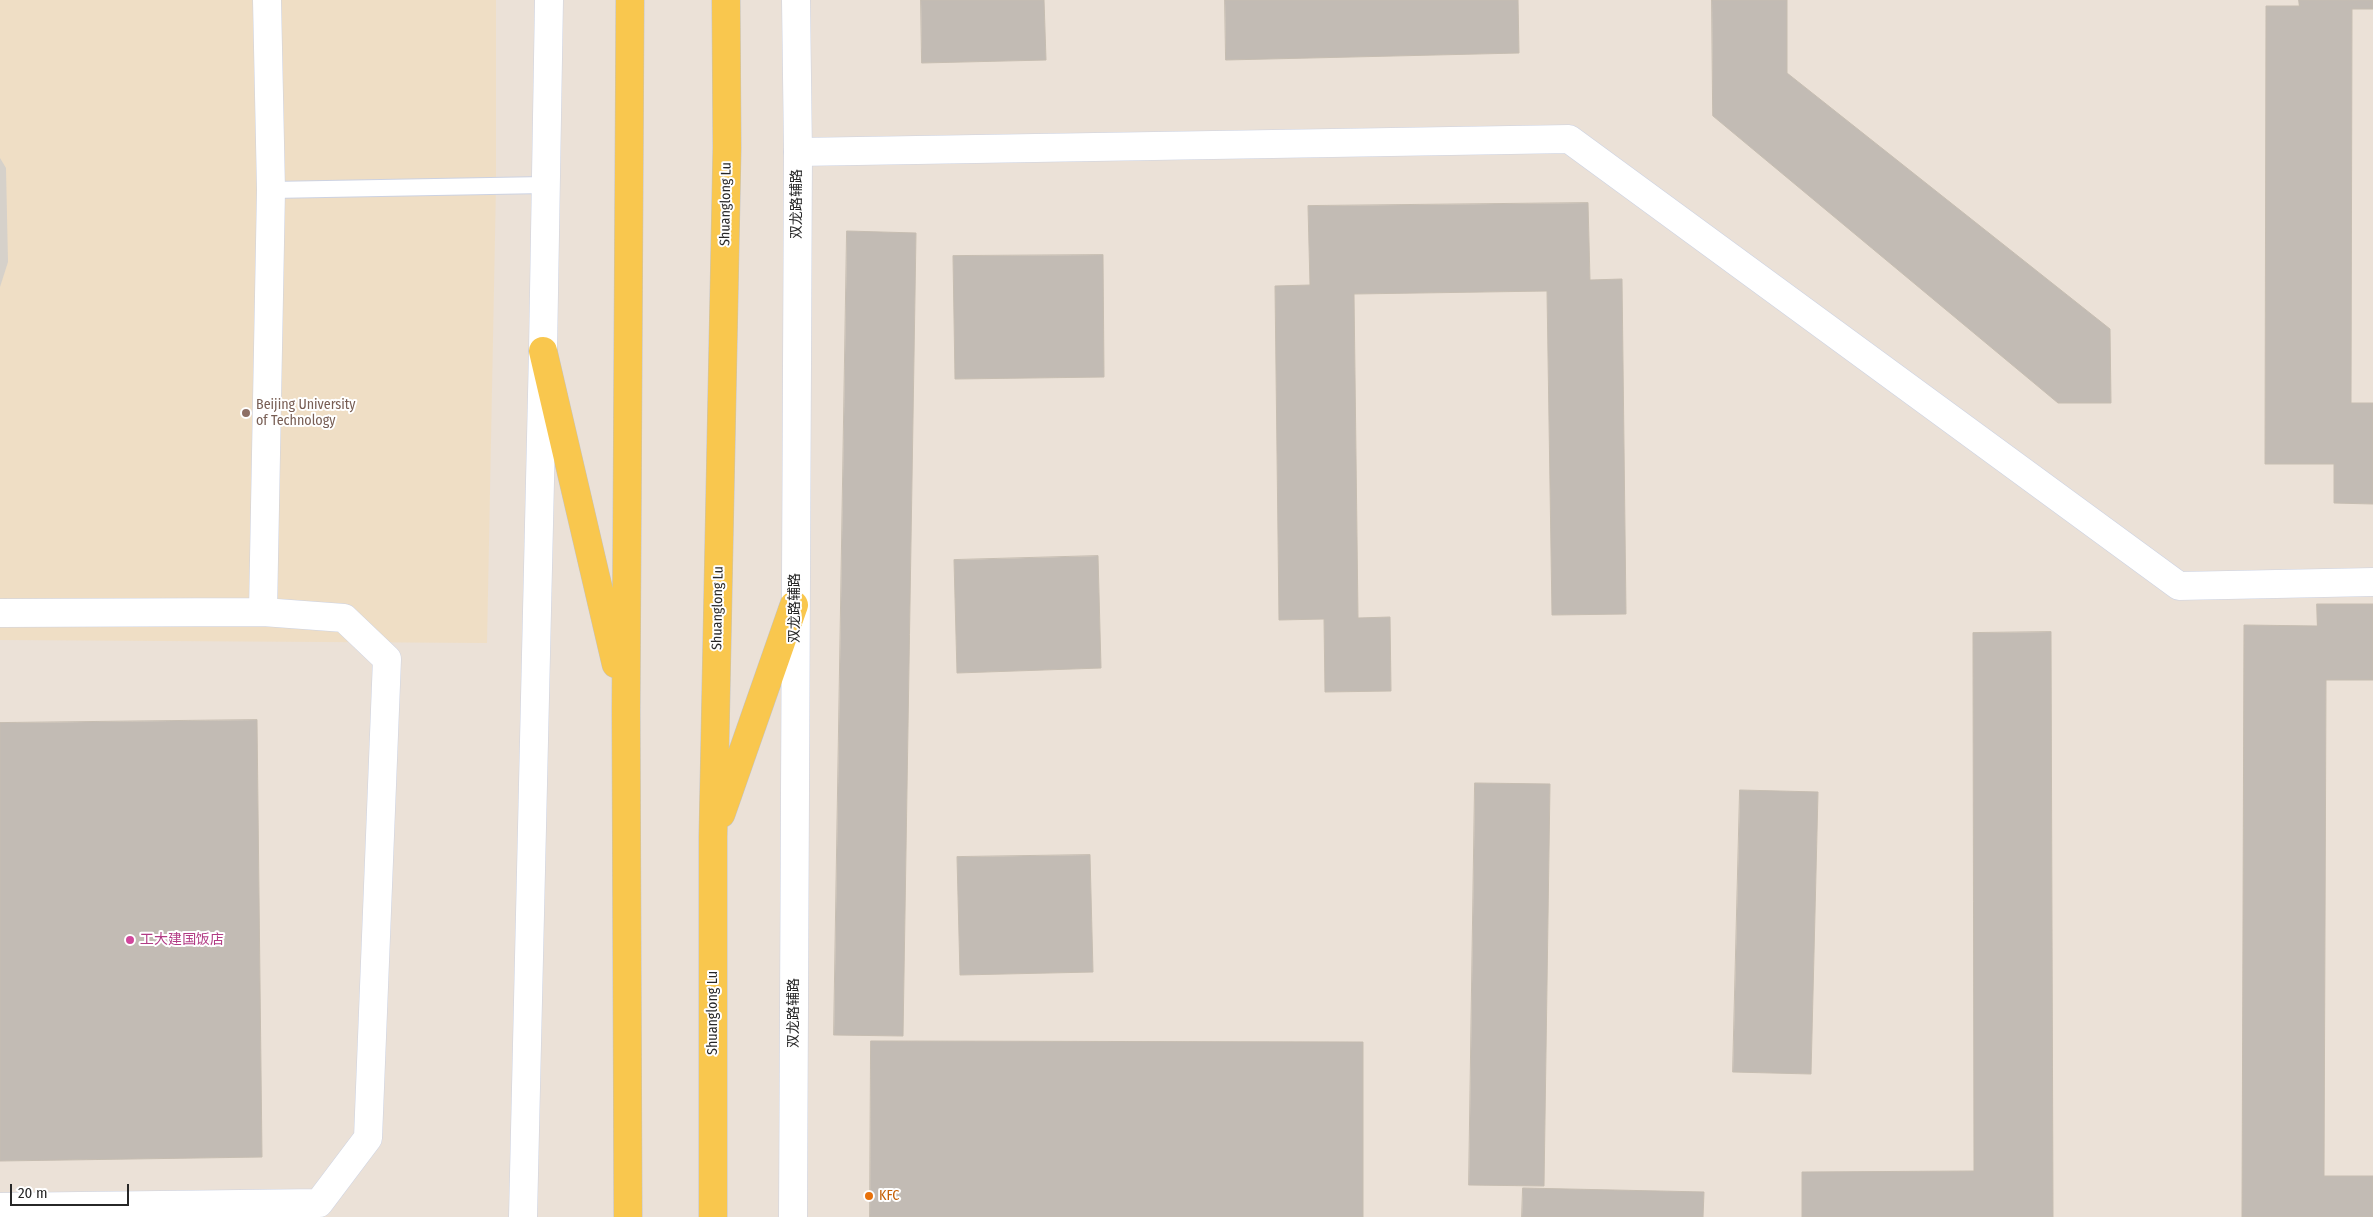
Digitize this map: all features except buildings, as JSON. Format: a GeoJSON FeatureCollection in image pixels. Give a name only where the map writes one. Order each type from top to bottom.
{"type":"FeatureCollection","features":[{"type":"Feature","properties":{"kind":"main road"},"geometry":{"type":"LineString","coordinates":[[628,1217],[626,710],[630,0]]}},
{"type":"Feature","properties":{"kind":"main road","name":"Shuanglong Lu"},"geometry":{"type":"LineString","coordinates":[[714,1217],[714,837],[727,148],[726,0]]}},
{"type":"Feature","properties":{"kind":"main road"},"geometry":{"type":"LineString","coordinates":[[544,351],[626,710]]}},
{"type":"Feature","properties":{"kind":"main road"},"geometry":{"type":"LineString","coordinates":[[714,837],[794,606]]}},
{"type":"Feature","properties":{"kind":"street"},"geometry":{"type":"LineString","coordinates":[[263,612],[271,190],[267,0]]}},
{"type":"Feature","properties":{"kind":"street"},"geometry":{"type":"LineString","coordinates":[[523,1217],[544,351],[549,0]]}},
{"type":"Feature","properties":{"kind":"street","name":"双龙路辅路"},"geometry":{"type":"LineString","coordinates":[[793,1217],[794,606],[798,152],[796,0]]}},
{"type":"Feature","properties":{"kind":"street"},"geometry":{"type":"LineString","coordinates":[[798,152],[1569,139],[2180,586],[2373,582]]}},
{"type":"Feature","properties":{"kind":"street"},"geometry":{"type":"LineString","coordinates":[[0,613],[263,612],[344,618],[387,659],[368,1138],[319,1203],[0,1207]]}},
{"type":"Feature","properties":{"kind":"lane"},"geometry":{"type":"LineString","coordinates":[[271,190],[545,185]]}},
{"type":"Feature","properties":{"kind":"shaded area","name":"Beijing University of Technology"},"geometry":{"type":"Polygon","coordinates":[[[0,0],[496,0],[496,186],[487,643],[0,640],[0,0]]]}},
{"type":"Feature","properties":{"kind":"shaded area"},"geometry":{"type":"Polygon","coordinates":[[[0,158],[6,168],[8,262],[0,287],[0,158]]]}},
{"type":"Feature","properties":{"kind":"place","name":"Beijing University of Technology"},"geometry":{"type":"Point","coordinates":[246,413]}},
{"type":"Feature","properties":{"kind":"place","name":"工大建国饭店"},"geometry":{"type":"Point","coordinates":[130,940]}},
{"type":"Feature","properties":{"kind":"place","name":"KFC"},"geometry":{"type":"Point","coordinates":[869,1196]}}]}
